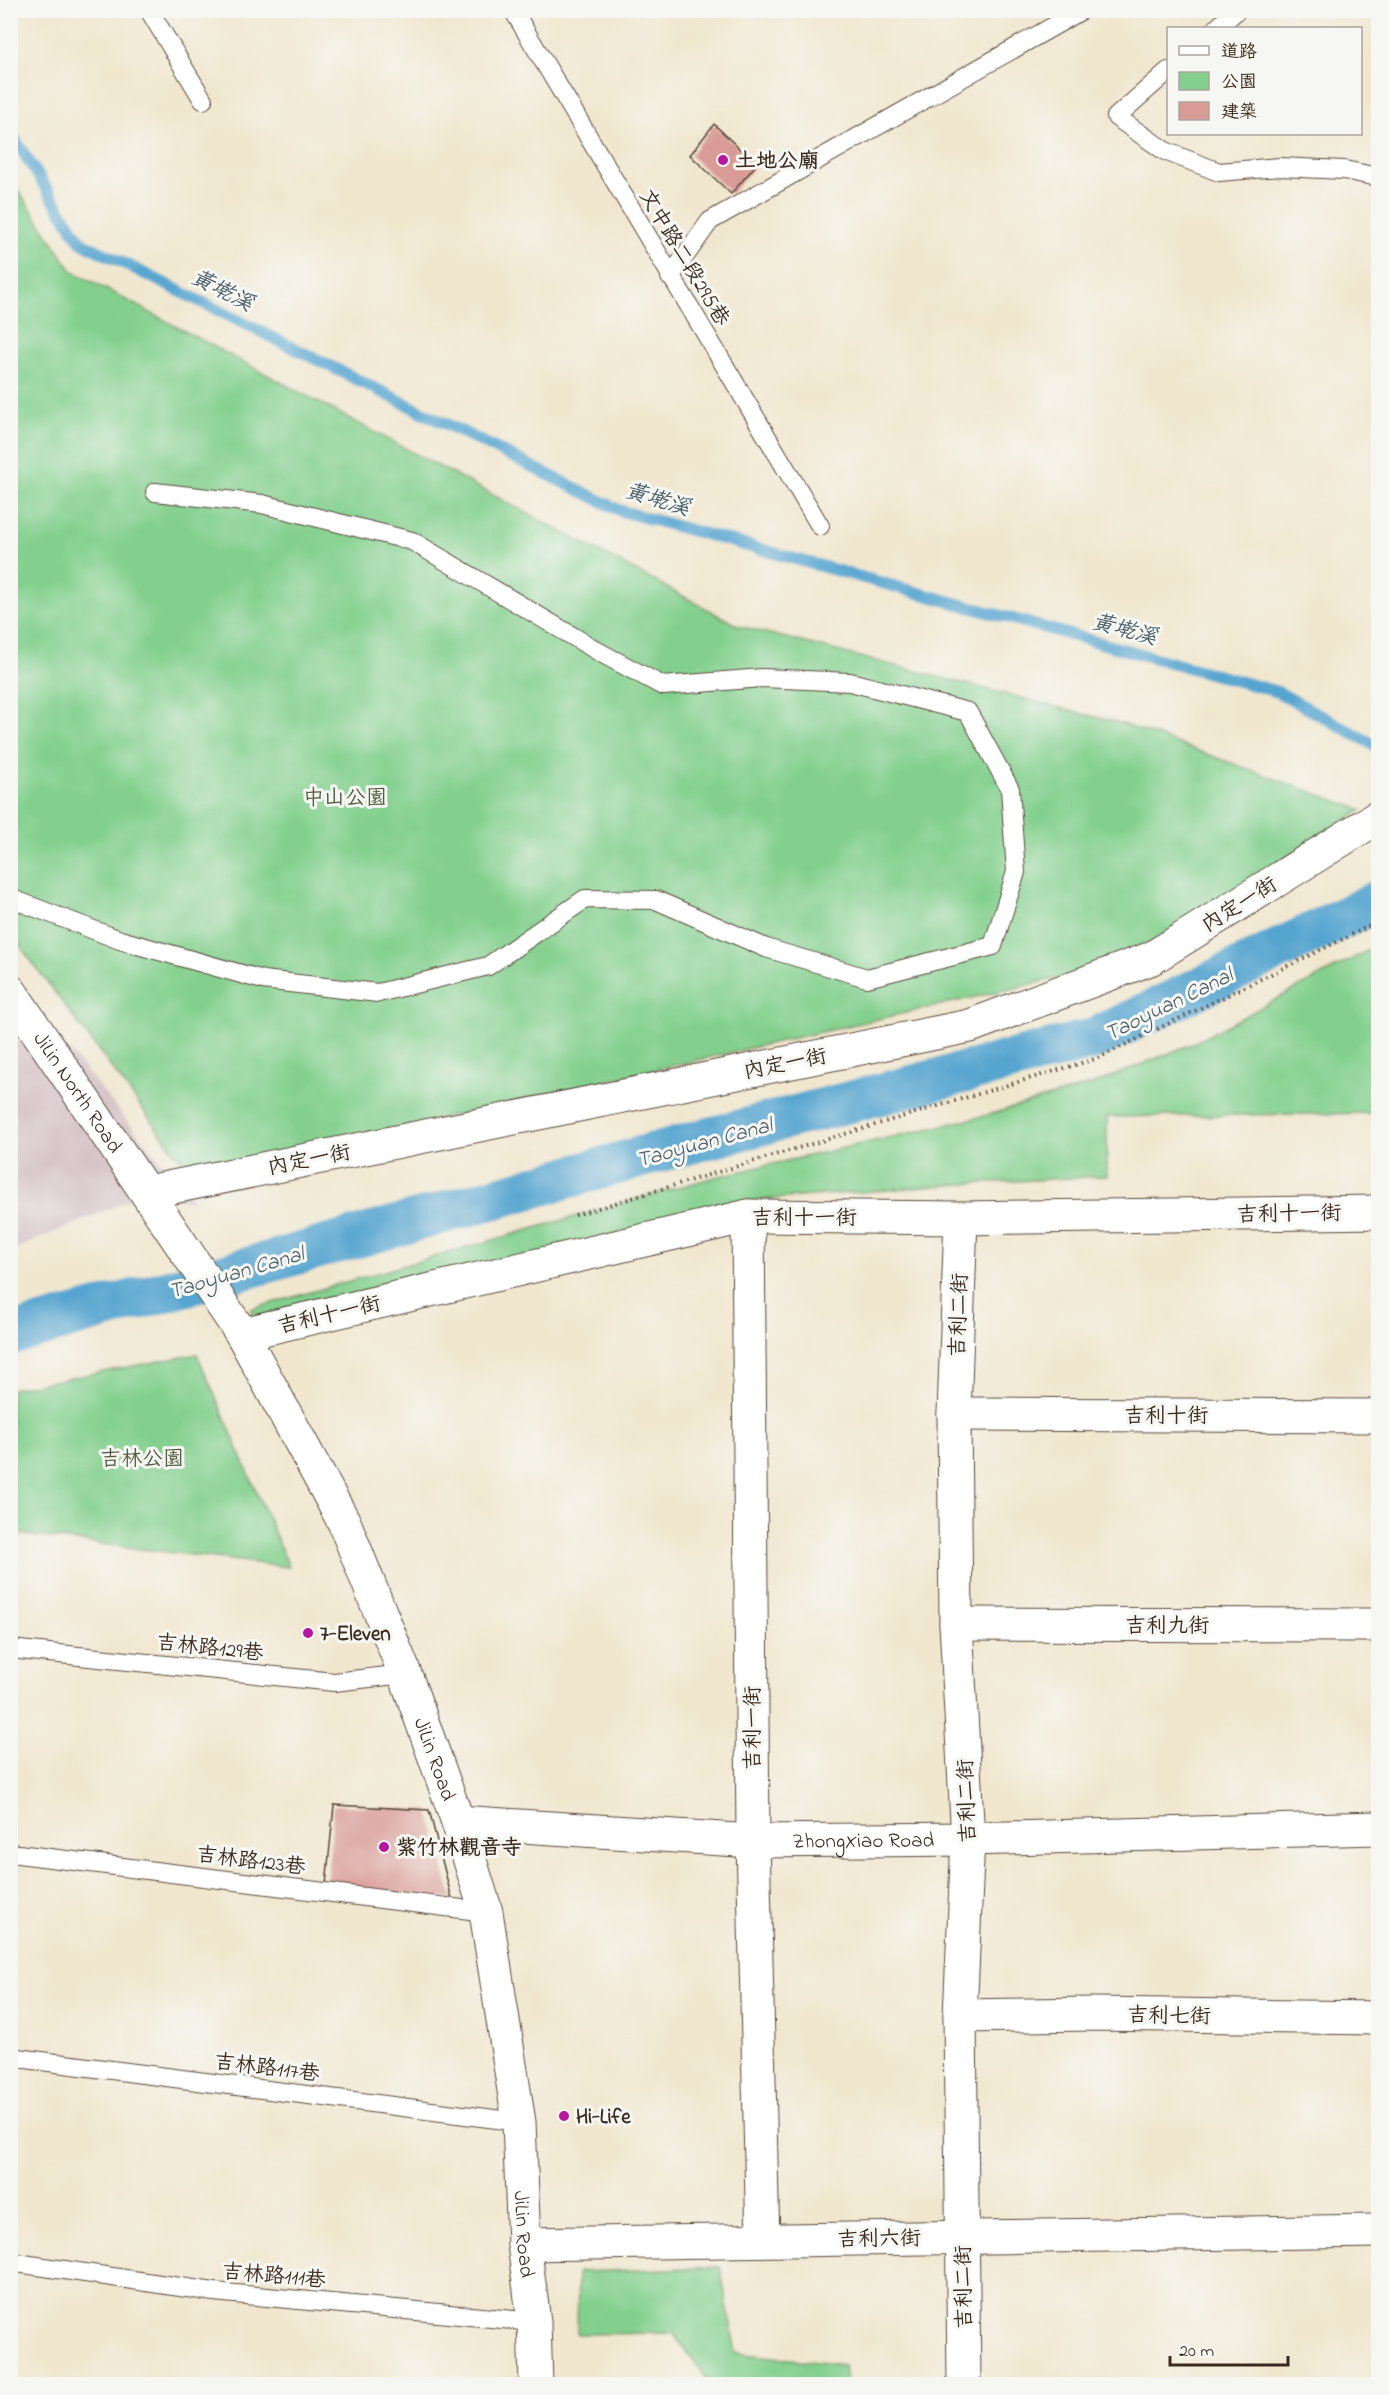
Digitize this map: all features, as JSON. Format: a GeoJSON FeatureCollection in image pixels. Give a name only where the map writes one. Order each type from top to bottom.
{"type":"FeatureCollection","features":[{"type":"Feature","properties":{"kind":"street","name":"內定一街"},"geometry":{"type":"LineString","coordinates":[[148,1192],[970,1026],[1152,958],[1378,817]]}},
{"type":"Feature","properties":{"kind":"street","name":"JiLin North Road"},"geometry":{"type":"LineString","coordinates":[[10,992],[148,1192]]}},
{"type":"Feature","properties":{"kind":"street","name":"JiLin Road"},"geometry":{"type":"LineString","coordinates":[[148,1192],[242,1334],[344,1522],[405,1674],[458,1822],[486,1912],[519,2122],[524,2244],[534,2322],[536,2385]]}},
{"type":"Feature","properties":{"kind":"street","name":"吉利十一街"},"geometry":{"type":"LineString","coordinates":[[242,1334],[748,1216],[961,1218],[1378,1212]]}},
{"type":"Feature","properties":{"kind":"street","name":"吉利一街"},"geometry":{"type":"LineString","coordinates":[[748,1216],[753,1841],[763,2240]]}},
{"type":"Feature","properties":{"kind":"street","name":"吉利二街"},"geometry":{"type":"LineString","coordinates":[[961,1218],[954,1414],[956,1624],[969,1839],[960,2016],[964,2385]]}},
{"type":"Feature","properties":{"kind":"street","name":"吉利十街"},"geometry":{"type":"LineString","coordinates":[[954,1414],[1378,1416]]}},
{"type":"Feature","properties":{"kind":"street","name":"吉利九街"},"geometry":{"type":"LineString","coordinates":[[956,1624],[1378,1625]]}},
{"type":"Feature","properties":{"kind":"street","name":"ZhongXiao Road"},"geometry":{"type":"LineString","coordinates":[[458,1822],[753,1841],[969,1839],[1378,1827]]}},
{"type":"Feature","properties":{"kind":"street","name":"吉利七街"},"geometry":{"type":"LineString","coordinates":[[960,2016],[1093,2014],[1378,2018]]}},
{"type":"Feature","properties":{"kind":"street","name":"吉利六街"},"geometry":{"type":"LineString","coordinates":[[524,2244],[1378,2231]]}},
{"type":"Feature","properties":{"kind":"lane"},"geometry":{"type":"LineString","coordinates":[[148,10],[203,100]]}},
{"type":"Feature","properties":{"kind":"lane","name":"文中路二段295巷"},"geometry":{"type":"LineString","coordinates":[[513,10],[820,526]]}},
{"type":"Feature","properties":{"kind":"lane"},"geometry":{"type":"LineString","coordinates":[[670,277],[710,221],[1082,10]]}},
{"type":"Feature","properties":{"kind":"lane"},"geometry":{"type":"LineString","coordinates":[[1218,27],[1238,10]]}},
{"type":"Feature","properties":{"kind":"lane"},"geometry":{"type":"LineString","coordinates":[[1167,72],[1116,117],[1165,151],[1219,172],[1280,167],[1344,170],[1378,177]]}},
{"type":"Feature","properties":{"kind":"lane"},"geometry":{"type":"LineString","coordinates":[[10,898],[120,939],[263,980],[378,993],[488,966],[585,899],[656,900],[766,948],[867,978],[993,946],[1016,872],[1010,789],[968,712],[850,682],[762,678],[663,686],[601,653],[412,541],[262,504],[156,492]]}},
{"type":"Feature","properties":{"kind":"lane","name":"吉林路129巷"},"geometry":{"type":"LineString","coordinates":[[10,1649],[333,1682],[405,1674]]}},
{"type":"Feature","properties":{"kind":"lane","name":"吉林路123巷"},"geometry":{"type":"LineString","coordinates":[[10,1853],[486,1912]]}},
{"type":"Feature","properties":{"kind":"lane","name":"吉林路117巷"},"geometry":{"type":"LineString","coordinates":[[10,2057],[519,2122]]}},
{"type":"Feature","properties":{"kind":"lane","name":"吉林路111巷"},"geometry":{"type":"LineString","coordinates":[[10,2262],[214,2292],[534,2322]]}},
{"type":"Feature","properties":{"kind":"path"},"geometry":{"type":"LineString","coordinates":[[574,1216],[1098,1058],[1378,922]]}},
{"type":"Feature","properties":{"kind":"shaded area"},"geometry":{"type":"Polygon","coordinates":[[[10,979],[194,1202],[148,1192],[11,1251],[10,979]]]}},
{"type":"Feature","properties":{"kind":"green space","name":"中山公園"},"geometry":{"type":"Polygon","coordinates":[[[10,178],[72,271],[739,626],[1123,724],[1362,810],[1116,965],[192,1175],[11,934],[10,178]]]}},
{"type":"Feature","properties":{"kind":"green space"},"geometry":{"type":"Polygon","coordinates":[[[1378,945],[1378,1113],[1107,1117],[1107,1176],[962,1184],[724,1203],[264,1337],[251,1309],[711,1178],[984,1116],[1091,1085],[1194,1043],[1378,945]]]}},
{"type":"Feature","properties":{"kind":"green space","name":"吉林公園"},"geometry":{"type":"Polygon","coordinates":[[[197,1354],[289,1567],[11,1533],[11,1389],[197,1354]]]}},
{"type":"Feature","properties":{"kind":"green space"},"geometry":{"type":"Polygon","coordinates":[[[720,2267],[736,2353],[844,2365],[846,2384],[711,2384],[673,2333],[577,2334],[578,2272],[720,2267]]]}},
{"type":"Feature","properties":{"kind":"building","name":"土地公廟"},"geometry":{"type":"Polygon","coordinates":[[[714,124],[756,165],[731,194],[690,155],[714,124]]]}},
{"type":"Feature","properties":{"kind":"building","name":"紫竹林觀音寺"},"geometry":{"type":"Polygon","coordinates":[[[334,1805],[429,1810],[452,1899],[326,1885],[334,1805]]]}},
{"type":"Feature","properties":{"kind":"waterway","name":"黃墘溪"},"geometry":{"type":"LineString","coordinates":[[10,132],[81,242],[621,511],[1278,692],[1378,747]]}},
{"type":"Feature","properties":{"kind":"waterway","name":"Taoyuan Canal"},"geometry":{"type":"LineString","coordinates":[[10,1335],[694,1142],[1094,1039],[1378,901]]}},
{"type":"Feature","properties":{"kind":"place","name":"土地公廟"},"geometry":{"type":"Point","coordinates":[723,160]}},
{"type":"Feature","properties":{"kind":"place","name":"7-Eleven"},"geometry":{"type":"Point","coordinates":[308,1633]}},
{"type":"Feature","properties":{"kind":"place","name":"紫竹林觀音寺"},"geometry":{"type":"Point","coordinates":[384,1847]}},
{"type":"Feature","properties":{"kind":"place","name":"Hi-Life"},"geometry":{"type":"Point","coordinates":[564,2116]}}]}
